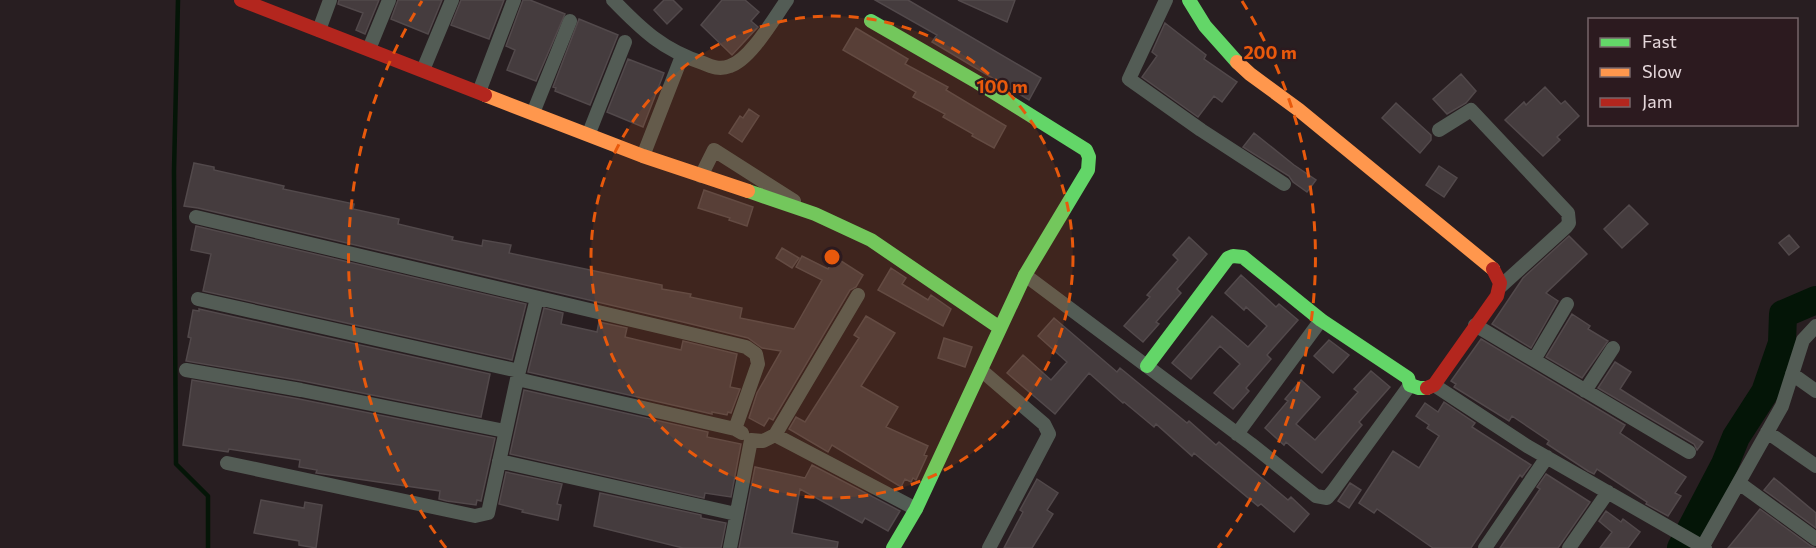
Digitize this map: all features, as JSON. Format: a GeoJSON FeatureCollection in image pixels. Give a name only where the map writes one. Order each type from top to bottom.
{"type":"FeatureCollection","features":[{"type":"Feature","properties":{"kind":"street"},"geometry":{"type":"LineString","coordinates":[[241,0],[265,4],[319,30],[589,133],[643,156],[815,214],[871,240],[1000,328]]}},
{"type":"Feature","properties":{"kind":"street"},"geometry":{"type":"LineString","coordinates":[[319,30],[330,0]]}},
{"type":"Feature","properties":{"kind":"street"},"geometry":{"type":"LineString","coordinates":[[369,49],[388,0]]}},
{"type":"Feature","properties":{"kind":"street"},"geometry":{"type":"LineString","coordinates":[[423,70],[452,0]]}},
{"type":"Feature","properties":{"kind":"street"},"geometry":{"type":"LineString","coordinates":[[479,92],[514,0]]}},
{"type":"Feature","properties":{"kind":"street"},"geometry":{"type":"LineString","coordinates":[[613,0],[663,46],[682,56],[716,68],[731,66],[742,58],[756,44],[787,0]]}},
{"type":"Feature","properties":{"kind":"street"},"geometry":{"type":"LineString","coordinates":[[1166,0],[1129,79],[1201,130],[1284,184]]}},
{"type":"Feature","properties":{"kind":"street"},"geometry":{"type":"LineString","coordinates":[[1189,0],[1205,26],[1236,61],[1495,271],[1501,279],[1497,296],[1434,385],[1423,389],[1410,385]]}},
{"type":"Feature","properties":{"kind":"street"},"geometry":{"type":"LineString","coordinates":[[533,113],[570,21]]}},
{"type":"Feature","properties":{"kind":"street"},"geometry":{"type":"LineString","coordinates":[[871,21],[977,82],[1086,150],[1089,157],[1088,170],[1025,275],[916,509],[893,548]]}},
{"type":"Feature","properties":{"kind":"street"},"geometry":{"type":"LineString","coordinates":[[589,133],[625,42]]}},
{"type":"Feature","properties":{"kind":"street"},"geometry":{"type":"LineString","coordinates":[[643,156],[682,56]]}},
{"type":"Feature","properties":{"kind":"street"},"geometry":{"type":"LineString","coordinates":[[1439,130],[1471,110],[1568,213],[1569,223],[1566,227],[1501,286]]}},
{"type":"Feature","properties":{"kind":"street"},"geometry":{"type":"LineString","coordinates":[[701,176],[714,150],[815,214]]}},
{"type":"Feature","properties":{"kind":"street"},"geometry":{"type":"LineString","coordinates":[[196,217],[746,347],[758,358],[758,364],[735,429]]}},
{"type":"Feature","properties":{"kind":"street"},"geometry":{"type":"LineString","coordinates":[[1147,366],[1228,258],[1233,256],[1243,257],[1321,320],[1408,378],[1410,385]]}},
{"type":"Feature","properties":{"kind":"street"},"geometry":{"type":"LineString","coordinates":[[1025,275],[1316,496],[1327,498],[1410,385]]}},
{"type":"Feature","properties":{"kind":"street"},"geometry":{"type":"LineString","coordinates":[[198,298],[735,429],[751,440],[763,441],[775,435],[858,295]]}},
{"type":"Feature","properties":{"kind":"street"},"geometry":{"type":"LineString","coordinates":[[227,463],[475,516],[488,513],[537,298]]}},
{"type":"Feature","properties":{"kind":"street"},"geometry":{"type":"LineString","coordinates":[[1534,360],[1567,304]]}},
{"type":"Feature","properties":{"kind":"street"},"geometry":{"type":"LineString","coordinates":[[1237,434],[1321,320]]}},
{"type":"Feature","properties":{"kind":"street"},"geometry":{"type":"LineString","coordinates":[[1475,325],[1689,453]]}},
{"type":"Feature","properties":{"kind":"street"},"geometry":{"type":"LineString","coordinates":[[1434,385],[1547,457],[1700,545],[1739,483],[1782,406],[1803,340],[1816,326]]}},
{"type":"Feature","properties":{"kind":"street"},"geometry":{"type":"LineString","coordinates":[[1585,391],[1613,348]]}},
{"type":"Feature","properties":{"kind":"street"},"geometry":{"type":"LineString","coordinates":[[186,369],[505,431]]}},
{"type":"Feature","properties":{"kind":"street"},"geometry":{"type":"LineString","coordinates":[[981,369],[1044,424],[1049,434],[989,548]]}},
{"type":"Feature","properties":{"kind":"street"},"geometry":{"type":"LineString","coordinates":[[1792,374],[1816,391]]}},
{"type":"Feature","properties":{"kind":"street"},"geometry":{"type":"LineString","coordinates":[[1767,432],[1816,466]]}},
{"type":"Feature","properties":{"kind":"street"},"geometry":{"type":"LineString","coordinates":[[775,435],[916,509]]}},
{"type":"Feature","properties":{"kind":"street"},"geometry":{"type":"LineString","coordinates":[[730,548],[751,440]]}},
{"type":"Feature","properties":{"kind":"street"},"geometry":{"type":"LineString","coordinates":[[1485,548],[1547,457]]}},
{"type":"Feature","properties":{"kind":"street"},"geometry":{"type":"LineString","coordinates":[[499,461],[736,514]]}},
{"type":"Feature","properties":{"kind":"street"},"geometry":{"type":"LineString","coordinates":[[1739,483],[1816,539]]}},
{"type":"Feature","properties":{"kind":"street"},"geometry":{"type":"LineString","coordinates":[[1569,548],[1608,492]]}},
{"type":"Feature","properties":{"kind":"building"},"geometry":{"type":"Polygon","coordinates":[[[339,0],[379,0],[365,34],[356,30],[363,13],[338,4],[339,0]]]}},
{"type":"Feature","properties":{"kind":"building"},"geometry":{"type":"Polygon","coordinates":[[[398,0],[442,0],[428,34],[391,19],[398,0]]]}},
{"type":"Feature","properties":{"kind":"building"},"geometry":{"type":"Polygon","coordinates":[[[461,0],[504,0],[489,39],[451,25],[461,0]]]}},
{"type":"Feature","properties":{"kind":"building"},"geometry":{"type":"Polygon","coordinates":[[[523,0],[530,0],[565,14],[536,81],[507,70],[515,50],[506,46],[523,0]]]}},
{"type":"Feature","properties":{"kind":"building"},"geometry":{"type":"Polygon","coordinates":[[[664,0],[673,0],[682,9],[667,24],[654,10],[664,0]]]}},
{"type":"Feature","properties":{"kind":"building"},"geometry":{"type":"Polygon","coordinates":[[[722,0],[745,0],[759,12],[751,21],[758,27],[732,55],[701,25],[722,0]]]}},
{"type":"Feature","properties":{"kind":"building"},"geometry":{"type":"Polygon","coordinates":[[[875,0],[908,0],[1041,78],[1029,100],[932,42],[937,35],[875,0]]]}},
{"type":"Feature","properties":{"kind":"building"},"geometry":{"type":"Polygon","coordinates":[[[958,0],[1015,0],[1007,22],[958,0]]]}},
{"type":"Feature","properties":{"kind":"building"},"geometry":{"type":"Polygon","coordinates":[[[579,19],[618,35],[590,105],[555,91],[556,88],[553,87],[579,19]]]}},
{"type":"Feature","properties":{"kind":"building"},"geometry":{"type":"Polygon","coordinates":[[[1165,23],[1206,55],[1204,59],[1237,82],[1222,102],[1214,96],[1198,117],[1142,77],[1157,56],[1152,52],[1165,23]]]}},
{"type":"Feature","properties":{"kind":"building"},"geometry":{"type":"Polygon","coordinates":[[[856,28],[908,59],[905,64],[948,87],[946,90],[1006,126],[994,148],[943,117],[945,114],[913,97],[916,92],[843,50],[856,28]]]}},
{"type":"Feature","properties":{"kind":"building"},"geometry":{"type":"Polygon","coordinates":[[[628,59],[664,73],[643,127],[607,112],[628,59]]]}},
{"type":"Feature","properties":{"kind":"building"},"geometry":{"type":"Polygon","coordinates":[[[1461,74],[1476,91],[1466,103],[1447,114],[1433,99],[1461,74]]]}},
{"type":"Feature","properties":{"kind":"building"},"geometry":{"type":"Polygon","coordinates":[[[1545,87],[1561,104],[1565,101],[1579,116],[1557,137],[1560,140],[1543,156],[1505,120],[1545,87]]]}},
{"type":"Feature","properties":{"kind":"building"},"geometry":{"type":"Polygon","coordinates":[[[1396,103],[1431,135],[1431,140],[1420,153],[1382,118],[1396,103]]]}},
{"type":"Feature","properties":{"kind":"building"},"geometry":{"type":"Polygon","coordinates":[[[749,109],[759,116],[742,142],[729,133],[740,116],[743,118],[749,109]]]}},
{"type":"Feature","properties":{"kind":"building"},"geometry":{"type":"Polygon","coordinates":[[[1254,133],[1316,180],[1307,192],[1293,182],[1289,176],[1243,147],[1254,133]]]}},
{"type":"Feature","properties":{"kind":"building"},"geometry":{"type":"Polygon","coordinates":[[[194,163],[214,167],[214,170],[284,186],[283,189],[354,204],[353,209],[399,219],[398,224],[453,237],[452,240],[482,246],[483,240],[511,245],[509,253],[662,285],[662,289],[691,294],[690,297],[742,308],[740,318],[794,329],[822,280],[796,267],[802,256],[828,269],[835,257],[863,275],[856,287],[850,290],[773,420],[769,418],[764,426],[749,418],[757,393],[781,351],[762,348],[748,338],[687,323],[184,206],[194,163]]]}},
{"type":"Feature","properties":{"kind":"building"},"geometry":{"type":"Polygon","coordinates":[[[1439,166],[1457,178],[1444,197],[1426,185],[1439,166]]]}},
{"type":"Feature","properties":{"kind":"building"},"geometry":{"type":"Polygon","coordinates":[[[704,190],[753,207],[747,226],[698,208],[704,190]]]}},
{"type":"Feature","properties":{"kind":"building"},"geometry":{"type":"Polygon","coordinates":[[[1629,205],[1648,224],[1622,248],[1604,229],[1629,205]]]}},
{"type":"Feature","properties":{"kind":"building"},"geometry":{"type":"Polygon","coordinates":[[[196,226],[526,304],[512,360],[203,291],[211,254],[191,250],[196,226]]]}},
{"type":"Feature","properties":{"kind":"building"},"geometry":{"type":"Polygon","coordinates":[[[1789,235],[1799,247],[1789,255],[1779,243],[1789,235]]]}},
{"type":"Feature","properties":{"kind":"building"},"geometry":{"type":"Polygon","coordinates":[[[1569,236],[1587,254],[1546,293],[1558,301],[1531,348],[1492,324],[1523,278],[1569,236]]]}},
{"type":"Feature","properties":{"kind":"building"},"geometry":{"type":"Polygon","coordinates":[[[1189,237],[1207,254],[1177,289],[1181,293],[1156,322],[1159,324],[1143,342],[1124,326],[1150,297],[1147,295],[1178,260],[1173,255],[1189,237]]]}},
{"type":"Feature","properties":{"kind":"building"},"geometry":{"type":"Polygon","coordinates":[[[782,248],[799,258],[792,268],[776,258],[782,248]]]}},
{"type":"Feature","properties":{"kind":"building"},"geometry":{"type":"Polygon","coordinates":[[[891,268],[906,278],[902,284],[928,300],[931,295],[951,309],[943,326],[878,290],[891,268]]]}},
{"type":"Feature","properties":{"kind":"building"},"geometry":{"type":"Polygon","coordinates":[[[1241,275],[1276,307],[1279,304],[1298,320],[1267,355],[1271,359],[1246,388],[1249,391],[1233,409],[1214,393],[1240,364],[1220,346],[1191,379],[1172,363],[1212,316],[1248,347],[1267,326],[1246,307],[1244,310],[1225,293],[1241,275]]]}},
{"type":"Feature","properties":{"kind":"building"},"geometry":{"type":"Polygon","coordinates":[[[544,308],[563,313],[561,324],[597,332],[599,322],[627,328],[625,337],[650,343],[681,350],[683,341],[737,354],[730,387],[740,389],[731,413],[728,412],[727,415],[712,412],[712,414],[528,372],[544,308]]]}},
{"type":"Feature","properties":{"kind":"building"},"geometry":{"type":"Polygon","coordinates":[[[199,309],[490,374],[481,417],[303,381],[186,361],[191,338],[188,337],[193,310],[199,311],[199,309]]]}},
{"type":"Feature","properties":{"kind":"building"},"geometry":{"type":"Polygon","coordinates":[[[1572,314],[1590,326],[1588,329],[1608,341],[1582,378],[1546,357],[1572,314]]]}},
{"type":"Feature","properties":{"kind":"building"},"geometry":{"type":"Polygon","coordinates":[[[866,316],[895,333],[861,386],[898,407],[886,427],[928,446],[924,455],[927,456],[916,480],[913,478],[911,482],[905,479],[901,487],[832,445],[828,452],[789,429],[796,417],[805,422],[859,338],[854,335],[866,316]]]}},
{"type":"Feature","properties":{"kind":"building"},"geometry":{"type":"Polygon","coordinates":[[[1054,318],[1117,372],[1120,368],[1187,423],[1189,421],[1216,445],[1219,442],[1288,500],[1291,497],[1309,514],[1294,532],[1261,504],[1258,506],[1194,453],[1192,456],[1156,424],[1154,427],[1123,403],[1089,373],[1055,414],[1007,373],[1023,355],[1051,380],[1067,362],[1038,336],[1054,318]]]}},
{"type":"Feature","properties":{"kind":"building"},"geometry":{"type":"Polygon","coordinates":[[[944,338],[972,347],[965,367],[938,358],[944,338]]]}},
{"type":"Feature","properties":{"kind":"building"},"geometry":{"type":"Polygon","coordinates":[[[1481,339],[1625,425],[1620,433],[1686,477],[1675,493],[1681,496],[1668,516],[1646,504],[1647,502],[1597,469],[1594,474],[1588,471],[1547,444],[1549,441],[1512,416],[1509,421],[1454,387],[1456,384],[1451,381],[1481,339]]]}},
{"type":"Feature","properties":{"kind":"building"},"geometry":{"type":"Polygon","coordinates":[[[1329,340],[1349,355],[1333,373],[1314,356],[1329,340]]]}},
{"type":"Feature","properties":{"kind":"building"},"geometry":{"type":"Polygon","coordinates":[[[1615,362],[1631,372],[1620,389],[1703,442],[1697,450],[1694,444],[1598,388],[1615,362]]]}},
{"type":"Feature","properties":{"kind":"building"},"geometry":{"type":"Polygon","coordinates":[[[1371,371],[1390,387],[1359,422],[1362,425],[1322,473],[1286,442],[1284,445],[1265,428],[1288,401],[1285,399],[1301,380],[1320,397],[1296,424],[1315,440],[1358,392],[1354,389],[1371,371]]]}},
{"type":"Feature","properties":{"kind":"building"},"geometry":{"type":"Polygon","coordinates":[[[192,380],[495,438],[481,501],[477,500],[476,505],[447,501],[439,499],[440,491],[316,473],[317,470],[299,467],[300,460],[229,449],[228,452],[183,445],[192,380]]]}},
{"type":"Feature","properties":{"kind":"building"},"geometry":{"type":"Polygon","coordinates":[[[524,390],[708,432],[707,437],[741,444],[731,497],[705,493],[704,498],[510,454],[524,390]]]}},
{"type":"Feature","properties":{"kind":"building"},"geometry":{"type":"Polygon","coordinates":[[[1444,402],[1475,423],[1472,427],[1531,465],[1522,477],[1520,475],[1471,548],[1433,548],[1377,509],[1374,513],[1359,503],[1393,451],[1419,468],[1439,436],[1427,428],[1429,425],[1416,416],[1425,403],[1438,412],[1444,402]]]}},
{"type":"Feature","properties":{"kind":"building"},"geometry":{"type":"Polygon","coordinates":[[[812,465],[900,511],[888,531],[865,518],[862,523],[800,489],[792,533],[838,542],[837,548],[739,548],[755,467],[805,478],[812,465]]]}},
{"type":"Feature","properties":{"kind":"building"},"geometry":{"type":"Polygon","coordinates":[[[506,472],[562,484],[557,504],[561,505],[558,520],[499,504],[506,472]]]}},
{"type":"Feature","properties":{"kind":"building"},"geometry":{"type":"Polygon","coordinates":[[[1546,474],[1590,502],[1558,548],[1500,548],[1540,489],[1537,487],[1546,474]]]}},
{"type":"Feature","properties":{"kind":"building"},"geometry":{"type":"Polygon","coordinates":[[[1774,478],[1816,513],[1816,528],[1764,490],[1774,478]]]}},
{"type":"Feature","properties":{"kind":"building"},"geometry":{"type":"Polygon","coordinates":[[[1037,479],[1058,493],[1047,510],[1053,514],[1032,548],[1004,548],[1023,512],[1020,510],[1037,479]]]}},
{"type":"Feature","properties":{"kind":"building"},"geometry":{"type":"Polygon","coordinates":[[[1350,483],[1361,490],[1349,508],[1338,501],[1350,483]]]}},
{"type":"Feature","properties":{"kind":"building"},"geometry":{"type":"Polygon","coordinates":[[[600,493],[701,515],[701,518],[726,523],[721,548],[683,548],[594,526],[600,493]]]}},
{"type":"Feature","properties":{"kind":"building"},"geometry":{"type":"Polygon","coordinates":[[[261,500],[304,508],[305,502],[322,505],[316,548],[299,545],[299,541],[254,533],[261,500]]]}},
{"type":"Feature","properties":{"kind":"building"},"geometry":{"type":"Polygon","coordinates":[[[1760,509],[1811,546],[1816,548],[1728,548],[1760,509]]]}},
{"type":"Feature","properties":{"kind":"building"},"geometry":{"type":"Polygon","coordinates":[[[1606,511],[1621,522],[1623,519],[1640,532],[1628,548],[1600,548],[1612,532],[1599,521],[1606,511]]]}},
{"type":"Feature","properties":{"kind":"waterway"},"geometry":{"type":"LineString","coordinates":[[178,0],[174,171],[176,464],[208,496],[208,548]]}},
{"type":"Feature","properties":{"kind":"waterway"},"geometry":{"type":"LineString","coordinates":[[1681,548],[1725,464],[1736,437],[1765,392],[1782,343],[1783,314],[1816,300]]}},
{"type":"Feature","properties":{"kind":"traffic: fast"},"geometry":{"type":"LineString","coordinates":[[1189,0],[1205,26],[1237,62]]}},
{"type":"Feature","properties":{"kind":"traffic: fast"},"geometry":{"type":"LineString","coordinates":[[871,21],[977,82],[1086,150],[1089,157],[1088,170],[1025,275],[916,509],[893,548]]}},
{"type":"Feature","properties":{"kind":"traffic: fast"},"geometry":{"type":"LineString","coordinates":[[748,191],[815,214],[871,240],[1000,328]]}},
{"type":"Feature","properties":{"kind":"traffic: fast"},"geometry":{"type":"LineString","coordinates":[[1147,366],[1228,258],[1233,256],[1243,257],[1321,320],[1408,378],[1410,385],[1427,388]]}},
{"type":"Feature","properties":{"kind":"traffic: slow"},"geometry":{"type":"LineString","coordinates":[[1237,62],[1493,269]]}},
{"type":"Feature","properties":{"kind":"traffic: slow"},"geometry":{"type":"LineString","coordinates":[[485,95],[643,156],[748,191]]}},
{"type":"Feature","properties":{"kind":"traffic: jam"},"geometry":{"type":"LineString","coordinates":[[241,0],[485,95]]}},
{"type":"Feature","properties":{"kind":"traffic: jam"},"geometry":{"type":"LineString","coordinates":[[1427,388],[1434,385],[1497,296],[1500,283],[1493,269]]}}]}
